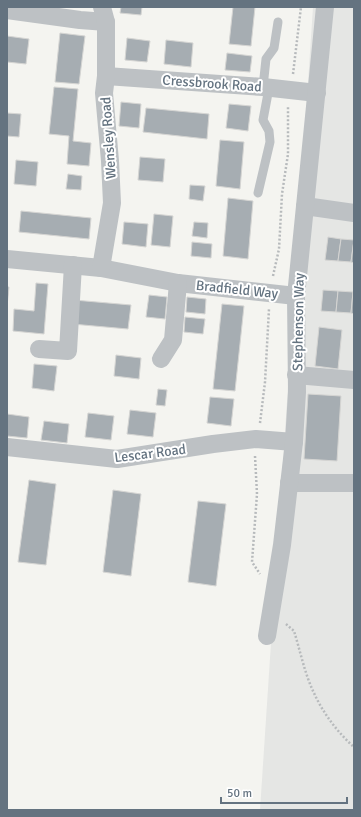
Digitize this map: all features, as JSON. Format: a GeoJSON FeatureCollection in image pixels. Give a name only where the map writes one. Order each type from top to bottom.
{"type":"FeatureCollection","features":[{"type":"Feature","properties":{"kind":"street","name":"Stephenson Way"},"geometry":{"type":"LineString","coordinates":[[267,636],[282,545],[294,442],[297,392],[296,296],[325,7]]}},
{"type":"Feature","properties":{"kind":"street"},"geometry":{"type":"LineString","coordinates":[[7,10],[104,14]]}},
{"type":"Feature","properties":{"kind":"street","name":"Wensley Road"},"geometry":{"type":"LineString","coordinates":[[101,268],[112,203],[104,93],[106,76],[104,14]]}},
{"type":"Feature","properties":{"kind":"street","name":"Cressbrook Road"},"geometry":{"type":"LineString","coordinates":[[106,76],[266,87],[317,93]]}},
{"type":"Feature","properties":{"kind":"street"},"geometry":{"type":"LineString","coordinates":[[305,206],[354,213]]}},
{"type":"Feature","properties":{"kind":"street","name":"Bradfield Way"},"geometry":{"type":"LineString","coordinates":[[7,259],[101,268],[178,283],[296,296]]}},
{"type":"Feature","properties":{"kind":"street"},"geometry":{"type":"LineString","coordinates":[[39,349],[68,351],[73,265]]}},
{"type":"Feature","properties":{"kind":"street","name":"Bradfield Way"},"geometry":{"type":"LineString","coordinates":[[161,359],[173,340],[178,283]]}},
{"type":"Feature","properties":{"kind":"street"},"geometry":{"type":"LineString","coordinates":[[296,375],[354,380]]}},
{"type":"Feature","properties":{"kind":"street","name":"Lescar Road"},"geometry":{"type":"LineString","coordinates":[[7,447],[117,459],[256,439],[294,442]]}},
{"type":"Feature","properties":{"kind":"street"},"geometry":{"type":"LineString","coordinates":[[289,483],[354,482]]}},
{"type":"Feature","properties":{"kind":"lane"},"geometry":{"type":"LineString","coordinates":[[258,193],[270,142],[269,131],[263,120],[266,87],[266,59],[274,48],[278,22]]}},
{"type":"Feature","properties":{"kind":"path"},"geometry":{"type":"LineString","coordinates":[[271,610],[294,631],[314,693],[329,718],[354,748]]}},
{"type":"Feature","properties":{"kind":"shaded area"},"geometry":{"type":"Polygon","coordinates":[[[313,7],[354,7],[354,810],[260,810],[313,7]]]}},
{"type":"Feature","properties":{"kind":"building"},"geometry":{"type":"Polygon","coordinates":[[[121,7],[142,7],[141,15],[120,13],[121,7]]]}},
{"type":"Feature","properties":{"kind":"building"},"geometry":{"type":"Polygon","coordinates":[[[233,7],[255,7],[251,46],[229,44],[233,7]]]}},
{"type":"Feature","properties":{"kind":"building"},"geometry":{"type":"Polygon","coordinates":[[[60,33],[85,36],[79,84],[55,82],[60,33]]]}},
{"type":"Feature","properties":{"kind":"building"},"geometry":{"type":"Polygon","coordinates":[[[7,36],[29,39],[26,64],[7,62],[7,36]]]}},
{"type":"Feature","properties":{"kind":"building"},"geometry":{"type":"Polygon","coordinates":[[[127,38],[150,41],[147,62],[125,60],[127,38]]]}},
{"type":"Feature","properties":{"kind":"building"},"geometry":{"type":"Polygon","coordinates":[[[166,40],[193,43],[191,67],[164,64],[166,40]]]}},
{"type":"Feature","properties":{"kind":"building"},"geometry":{"type":"Polygon","coordinates":[[[227,53],[252,56],[250,72],[225,70],[227,53]]]}},
{"type":"Feature","properties":{"kind":"building"},"geometry":{"type":"Polygon","coordinates":[[[54,87],[78,89],[73,141],[91,143],[89,166],[67,164],[69,136],[49,134],[54,87]]]}},
{"type":"Feature","properties":{"kind":"building"},"geometry":{"type":"Polygon","coordinates":[[[121,102],[141,104],[139,128],[119,126],[121,102]]]}},
{"type":"Feature","properties":{"kind":"building"},"geometry":{"type":"Polygon","coordinates":[[[229,104],[251,106],[248,131],[226,128],[229,104]]]}},
{"type":"Feature","properties":{"kind":"building"},"geometry":{"type":"Polygon","coordinates":[[[146,108],[209,114],[207,139],[143,132],[146,108]]]}},
{"type":"Feature","properties":{"kind":"building"},"geometry":{"type":"Polygon","coordinates":[[[7,113],[21,114],[19,137],[7,136],[7,113]]]}},
{"type":"Feature","properties":{"kind":"building"},"geometry":{"type":"Polygon","coordinates":[[[220,140],[244,142],[240,189],[216,186],[220,140]]]}},
{"type":"Feature","properties":{"kind":"building"},"geometry":{"type":"Polygon","coordinates":[[[140,157],[165,159],[163,182],[138,180],[140,157]]]}},
{"type":"Feature","properties":{"kind":"building"},"geometry":{"type":"Polygon","coordinates":[[[16,160],[38,162],[36,186],[14,184],[16,160]]]}},
{"type":"Feature","properties":{"kind":"building"},"geometry":{"type":"Polygon","coordinates":[[[68,174],[82,176],[81,190],[66,189],[68,174]]]}},
{"type":"Feature","properties":{"kind":"building"},"geometry":{"type":"Polygon","coordinates":[[[190,185],[205,186],[203,201],[189,199],[190,185]]]}},
{"type":"Feature","properties":{"kind":"building"},"geometry":{"type":"Polygon","coordinates":[[[228,198],[253,201],[248,259],[223,256],[228,198]]]}},
{"type":"Feature","properties":{"kind":"building"},"geometry":{"type":"Polygon","coordinates":[[[21,211],[91,218],[89,239],[19,232],[21,211]]]}},
{"type":"Feature","properties":{"kind":"building"},"geometry":{"type":"Polygon","coordinates":[[[154,214],[173,216],[170,247],[151,245],[154,214]]]}},
{"type":"Feature","properties":{"kind":"building"},"geometry":{"type":"Polygon","coordinates":[[[124,222],[148,224],[146,247],[122,244],[124,222]]]}},
{"type":"Feature","properties":{"kind":"building"},"geometry":{"type":"Polygon","coordinates":[[[194,222],[208,223],[207,238],[192,236],[194,222]]]}},
{"type":"Feature","properties":{"kind":"building"},"geometry":{"type":"Polygon","coordinates":[[[328,237],[341,239],[338,261],[325,260],[328,237]]]}},
{"type":"Feature","properties":{"kind":"building"},"geometry":{"type":"Polygon","coordinates":[[[341,239],[354,240],[351,262],[338,261],[341,239]]]}},
{"type":"Feature","properties":{"kind":"building"},"geometry":{"type":"Polygon","coordinates":[[[354,240],[354,263],[351,262],[354,240]]]}},
{"type":"Feature","properties":{"kind":"building"},"geometry":{"type":"Polygon","coordinates":[[[192,242],[212,244],[211,258],[191,256],[192,242]]]}},
{"type":"Feature","properties":{"kind":"building"},"geometry":{"type":"Polygon","coordinates":[[[36,283],[48,284],[44,334],[13,331],[14,309],[34,311],[36,283]]]}},
{"type":"Feature","properties":{"kind":"building"},"geometry":{"type":"Polygon","coordinates":[[[7,287],[9,287],[7,306],[7,287]]]}},
{"type":"Feature","properties":{"kind":"building"},"geometry":{"type":"Polygon","coordinates":[[[323,290],[338,291],[336,312],[321,311],[323,290]]]}},
{"type":"Feature","properties":{"kind":"building"},"geometry":{"type":"Polygon","coordinates":[[[338,291],[353,292],[351,313],[336,312],[338,291]]]}},
{"type":"Feature","properties":{"kind":"building"},"geometry":{"type":"Polygon","coordinates":[[[354,292],[354,314],[351,313],[354,292]]]}},
{"type":"Feature","properties":{"kind":"building"},"geometry":{"type":"Polygon","coordinates":[[[149,295],[167,297],[165,319],[146,317],[149,295]]]}},
{"type":"Feature","properties":{"kind":"building"},"geometry":{"type":"Polygon","coordinates":[[[187,297],[206,299],[205,314],[186,312],[187,297]]]}},
{"type":"Feature","properties":{"kind":"building"},"geometry":{"type":"Polygon","coordinates":[[[74,300],[131,305],[128,329],[72,324],[74,300]]]}},
{"type":"Feature","properties":{"kind":"building"},"geometry":{"type":"Polygon","coordinates":[[[222,304],[244,306],[235,391],[213,389],[222,304]]]}},
{"type":"Feature","properties":{"kind":"building"},"geometry":{"type":"Polygon","coordinates":[[[185,317],[205,319],[203,334],[184,332],[185,317]]]}},
{"type":"Feature","properties":{"kind":"building"},"geometry":{"type":"Polygon","coordinates":[[[319,327],[342,330],[338,369],[315,366],[319,327]]]}},
{"type":"Feature","properties":{"kind":"building"},"geometry":{"type":"Polygon","coordinates":[[[116,355],[141,358],[139,379],[114,376],[116,355]]]}},
{"type":"Feature","properties":{"kind":"building"},"geometry":{"type":"Polygon","coordinates":[[[34,364],[57,366],[54,391],[32,388],[34,364]]]}},
{"type":"Feature","properties":{"kind":"building"},"geometry":{"type":"Polygon","coordinates":[[[158,389],[167,390],[165,406],[156,405],[158,389]]]}},
{"type":"Feature","properties":{"kind":"building"},"geometry":{"type":"Polygon","coordinates":[[[308,394],[341,396],[337,461],[304,459],[308,394]]]}},
{"type":"Feature","properties":{"kind":"building"},"geometry":{"type":"Polygon","coordinates":[[[210,397],[234,399],[231,426],[207,423],[210,397]]]}},
{"type":"Feature","properties":{"kind":"building"},"geometry":{"type":"Polygon","coordinates":[[[130,410],[156,413],[153,437],[127,434],[130,410]]]}},
{"type":"Feature","properties":{"kind":"building"},"geometry":{"type":"Polygon","coordinates":[[[88,413],[114,416],[111,440],[85,437],[88,413]]]}},
{"type":"Feature","properties":{"kind":"building"},"geometry":{"type":"Polygon","coordinates":[[[7,414],[29,417],[27,438],[7,436],[7,414]]]}},
{"type":"Feature","properties":{"kind":"building"},"geometry":{"type":"Polygon","coordinates":[[[44,421],[69,424],[67,443],[41,440],[44,421]]]}},
{"type":"Feature","properties":{"kind":"building"},"geometry":{"type":"Polygon","coordinates":[[[29,480],[56,484],[46,565],[18,562],[29,480]]]}},
{"type":"Feature","properties":{"kind":"building"},"geometry":{"type":"Polygon","coordinates":[[[113,490],[141,494],[131,576],[103,572],[113,490]]]}},
{"type":"Feature","properties":{"kind":"building"},"geometry":{"type":"Polygon","coordinates":[[[198,501],[226,504],[216,586],[188,582],[198,501]]]}}]}
